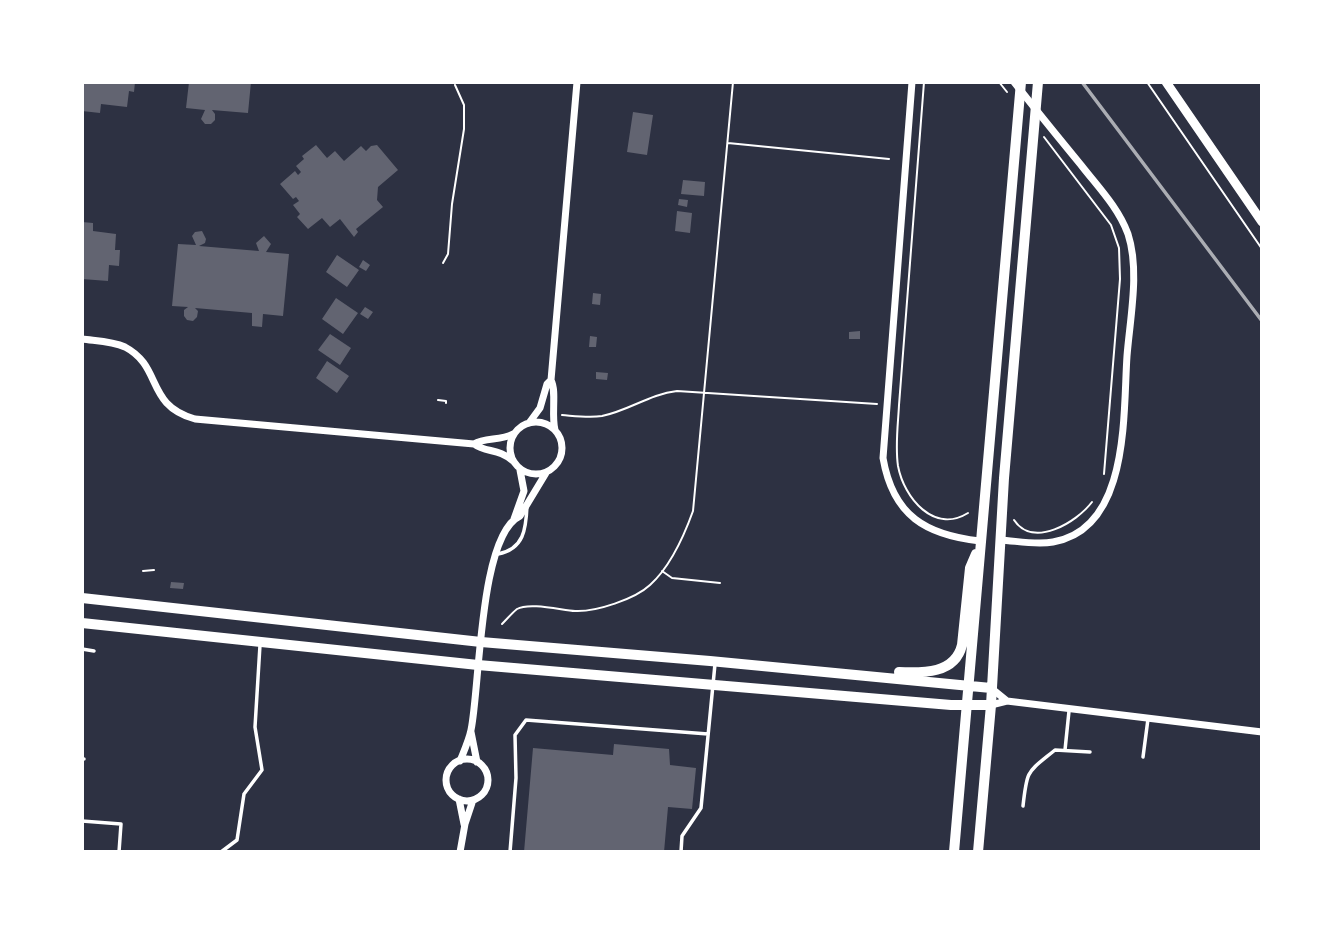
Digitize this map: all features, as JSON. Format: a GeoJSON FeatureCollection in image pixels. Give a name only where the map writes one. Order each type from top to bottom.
{"type":"FeatureCollection","features":[{"type":"Feature","properties":{"kind":"main road"},"geometry":{"type":"LineString","coordinates":[[954,852],[1021,82]]}},
{"type":"Feature","properties":{"kind":"main road"},"geometry":{"type":"LineString","coordinates":[[978,852],[991,705],[1000,540],[1038,82]]}},
{"type":"Feature","properties":{"kind":"main road"},"geometry":{"type":"LineString","coordinates":[[821,671],[924,672],[934,671],[952,663],[958,657],[962,645],[970,568],[980,541]]}},
{"type":"Feature","properties":{"kind":"main road"},"geometry":{"type":"LineString","coordinates":[[82,598],[481,642],[991,688]]}},
{"type":"Feature","properties":{"kind":"main road"},"geometry":{"type":"LineString","coordinates":[[82,623],[478,665],[967,706],[991,705]]}},
{"type":"Feature","properties":{"kind":"street"},"geometry":{"type":"LineString","coordinates":[[514,519],[520,516],[546,473],[555,467],[561,455],[561,442],[555,431],[552,414],[554,385],[551,380],[577,82]]}},
{"type":"Feature","properties":{"kind":"street"},"geometry":{"type":"LineString","coordinates":[[912,82],[883,458],[888,483],[894,494],[921,524],[938,534],[980,541]]}},
{"type":"Feature","properties":{"kind":"street"},"geometry":{"type":"LineString","coordinates":[[1000,540],[1037,542],[1063,539],[1079,530],[1105,504],[1113,487],[1120,453],[1132,276],[1131,246],[1114,205],[1014,82]]}},
{"type":"Feature","properties":{"kind":"street"},"geometry":{"type":"LineString","coordinates":[[1166,82],[1260,215]]}},
{"type":"Feature","properties":{"kind":"street"},"geometry":{"type":"LineString","coordinates":[[82,340],[118,344],[134,353],[149,370],[164,402],[181,414],[195,419],[474,444],[499,451],[513,461],[520,470],[524,491],[514,519],[496,554],[490,576],[471,731],[460,761]]}},
{"type":"Feature","properties":{"kind":"street"},"geometry":{"type":"LineString","coordinates":[[474,444],[478,441],[499,440],[514,434],[529,423],[540,408],[547,384],[551,380]]}},
{"type":"Feature","properties":{"kind":"street"},"geometry":{"type":"LineString","coordinates":[[529,423],[543,423],[555,431]]}},
{"type":"Feature","properties":{"kind":"street"},"geometry":{"type":"LineString","coordinates":[[513,461],[510,446],[514,434]]}},
{"type":"Feature","properties":{"kind":"street"},"geometry":{"type":"LineString","coordinates":[[520,470],[532,474],[546,473]]}},
{"type":"Feature","properties":{"kind":"street"},"geometry":{"type":"LineString","coordinates":[[991,688],[1007,701]]}},
{"type":"Feature","properties":{"kind":"street"},"geometry":{"type":"LineString","coordinates":[[991,705],[1007,701],[1262,732]]}},
{"type":"Feature","properties":{"kind":"street"},"geometry":{"type":"LineString","coordinates":[[471,731],[477,762]]}},
{"type":"Feature","properties":{"kind":"street"},"geometry":{"type":"LineString","coordinates":[[459,799],[473,800],[484,793],[488,781],[484,768],[477,762],[467,759],[460,761],[450,769],[447,783],[449,790],[459,799],[465,824]]}},
{"type":"Feature","properties":{"kind":"street"},"geometry":{"type":"LineString","coordinates":[[460,852],[473,800]]}},
{"type":"Feature","properties":{"kind":"lane"},"geometry":{"type":"LineString","coordinates":[[496,554],[512,550],[521,539],[525,530],[527,505]]}},
{"type":"Feature","properties":{"kind":"lane"},"geometry":{"type":"LineString","coordinates":[[221,852],[237,840],[244,794],[262,770],[255,727],[260,643]]}},
{"type":"Feature","properties":{"kind":"lane"},"geometry":{"type":"LineString","coordinates":[[82,649],[94,650]]}},
{"type":"Feature","properties":{"kind":"lane"},"geometry":{"type":"LineString","coordinates":[[681,852],[682,836],[701,808],[715,661]]}},
{"type":"Feature","properties":{"kind":"lane"},"geometry":{"type":"LineString","coordinates":[[1065,750],[1069,709]]}},
{"type":"Feature","properties":{"kind":"lane"},"geometry":{"type":"LineString","coordinates":[[1143,757],[1148,719]]}},
{"type":"Feature","properties":{"kind":"lane"},"geometry":{"type":"LineString","coordinates":[[510,852],[516,778],[515,735],[526,720],[708,734]]}},
{"type":"Feature","properties":{"kind":"lane"},"geometry":{"type":"LineString","coordinates":[[1023,806],[1026,777],[1055,750],[1090,752]]}},
{"type":"Feature","properties":{"kind":"lane"},"geometry":{"type":"LineString","coordinates":[[82,821],[121,824],[119,852]]}},
{"type":"Feature","properties":{"kind":"path"},"geometry":{"type":"LineString","coordinates":[[502,624],[517,609],[526,606],[579,612],[620,601],[649,586],[687,529],[693,511],[733,82]]}},
{"type":"Feature","properties":{"kind":"path"},"geometry":{"type":"LineString","coordinates":[[924,82],[897,458],[907,491],[922,510],[938,519],[947,520],[968,513]]}},
{"type":"Feature","properties":{"kind":"path"},"geometry":{"type":"LineString","coordinates":[[999,82],[1008,93]]}},
{"type":"Feature","properties":{"kind":"path"},"geometry":{"type":"LineString","coordinates":[[1147,82],[1262,249]]}},
{"type":"Feature","properties":{"kind":"path"},"geometry":{"type":"LineString","coordinates":[[443,263],[448,254],[452,204],[464,129],[464,105],[455,85]]}},
{"type":"Feature","properties":{"kind":"path"},"geometry":{"type":"LineString","coordinates":[[1041,134],[1106,217],[1119,248],[1120,279],[1104,474]]}},
{"type":"Feature","properties":{"kind":"path"},"geometry":{"type":"LineString","coordinates":[[727,143],[889,159]]}},
{"type":"Feature","properties":{"kind":"path"},"geometry":{"type":"LineString","coordinates":[[557,415],[598,416],[666,392],[705,391],[877,404]]}},
{"type":"Feature","properties":{"kind":"path"},"geometry":{"type":"LineString","coordinates":[[438,400],[446,401],[446,404]]}},
{"type":"Feature","properties":{"kind":"path"},"geometry":{"type":"LineString","coordinates":[[1013,517],[1025,530],[1047,531],[1069,523],[1094,499]]}},
{"type":"Feature","properties":{"kind":"path"},"geometry":{"type":"LineString","coordinates":[[143,571],[154,570]]}},
{"type":"Feature","properties":{"kind":"path"},"geometry":{"type":"LineString","coordinates":[[661,571],[672,578],[719,583]]}},
{"type":"Feature","properties":{"kind":"building"},"geometry":{"type":"Polygon","coordinates":[[[82,82],[135,82],[134,92],[129,91],[127,107],[101,104],[100,113],[82,111],[82,82]]]}},
{"type":"Feature","properties":{"kind":"building"},"geometry":{"type":"Polygon","coordinates":[[[189,82],[251,82],[248,113],[212,110],[215,120],[211,124],[205,124],[201,119],[205,110],[186,108],[189,82]]]}},
{"type":"Feature","properties":{"kind":"building"},"geometry":{"type":"Polygon","coordinates":[[[633,112],[653,115],[647,155],[627,152],[633,112]]]}},
{"type":"Feature","properties":{"kind":"building"},"geometry":{"type":"Polygon","coordinates":[[[316,145],[327,158],[335,151],[344,161],[361,146],[366,151],[377,145],[398,170],[378,187],[377,200],[383,207],[356,229],[358,232],[354,237],[340,219],[330,227],[322,218],[308,229],[297,217],[300,214],[293,205],[299,201],[296,197],[293,199],[280,184],[295,171],[298,175],[301,172],[296,166],[304,159],[302,156],[316,145]]]}},
{"type":"Feature","properties":{"kind":"building"},"geometry":{"type":"Polygon","coordinates":[[[683,180],[705,182],[704,196],[681,194],[683,180]]]}},
{"type":"Feature","properties":{"kind":"building"},"geometry":{"type":"Polygon","coordinates":[[[679,199],[688,200],[687,207],[678,205],[679,199]]]}},
{"type":"Feature","properties":{"kind":"building"},"geometry":{"type":"Polygon","coordinates":[[[677,211],[692,213],[690,233],[675,231],[677,211]]]}},
{"type":"Feature","properties":{"kind":"building"},"geometry":{"type":"Polygon","coordinates":[[[82,222],[93,223],[93,231],[116,234],[115,250],[120,250],[119,266],[109,265],[108,281],[82,279],[82,222]]]}},
{"type":"Feature","properties":{"kind":"building"},"geometry":{"type":"Polygon","coordinates":[[[202,231],[206,239],[205,243],[199,246],[259,251],[256,243],[264,236],[271,244],[266,252],[289,254],[283,316],[263,314],[262,327],[252,326],[252,313],[195,308],[198,311],[193,321],[184,316],[184,310],[188,307],[172,306],[178,244],[196,245],[192,236],[195,232],[202,231]]]}},
{"type":"Feature","properties":{"kind":"building"},"geometry":{"type":"Polygon","coordinates":[[[337,255],[359,270],[347,287],[326,272],[337,255]]]}},
{"type":"Feature","properties":{"kind":"building"},"geometry":{"type":"Polygon","coordinates":[[[363,260],[370,265],[366,271],[359,267],[363,260]]]}},
{"type":"Feature","properties":{"kind":"building"},"geometry":{"type":"Polygon","coordinates":[[[593,293],[601,294],[600,305],[592,304],[593,293]]]}},
{"type":"Feature","properties":{"kind":"building"},"geometry":{"type":"Polygon","coordinates":[[[336,298],[358,313],[343,334],[322,319],[336,298]]]}},
{"type":"Feature","properties":{"kind":"building"},"geometry":{"type":"Polygon","coordinates":[[[365,307],[373,312],[368,319],[360,314],[365,307]]]}},
{"type":"Feature","properties":{"kind":"building"},"geometry":{"type":"Polygon","coordinates":[[[860,331],[860,339],[849,339],[849,332],[860,331]]]}},
{"type":"Feature","properties":{"kind":"building"},"geometry":{"type":"Polygon","coordinates":[[[330,334],[351,348],[340,365],[318,350],[330,334]]]}},
{"type":"Feature","properties":{"kind":"building"},"geometry":{"type":"Polygon","coordinates":[[[590,336],[597,337],[596,347],[589,347],[590,336]]]}},
{"type":"Feature","properties":{"kind":"building"},"geometry":{"type":"Polygon","coordinates":[[[327,361],[349,376],[337,393],[316,378],[327,361]]]}},
{"type":"Feature","properties":{"kind":"building"},"geometry":{"type":"Polygon","coordinates":[[[596,372],[608,373],[607,380],[596,379],[596,372]]]}},
{"type":"Feature","properties":{"kind":"building"},"geometry":{"type":"Polygon","coordinates":[[[171,582],[184,583],[183,589],[170,588],[171,582]]]}},
{"type":"Feature","properties":{"kind":"building"},"geometry":{"type":"Polygon","coordinates":[[[614,744],[669,749],[670,765],[696,768],[692,809],[668,807],[664,852],[524,852],[533,748],[613,755],[614,744]]]}},
{"type":"Feature","properties":{"kind":"railway"},"geometry":{"type":"LineString","coordinates":[[1082,82],[1262,321]]}}]}
